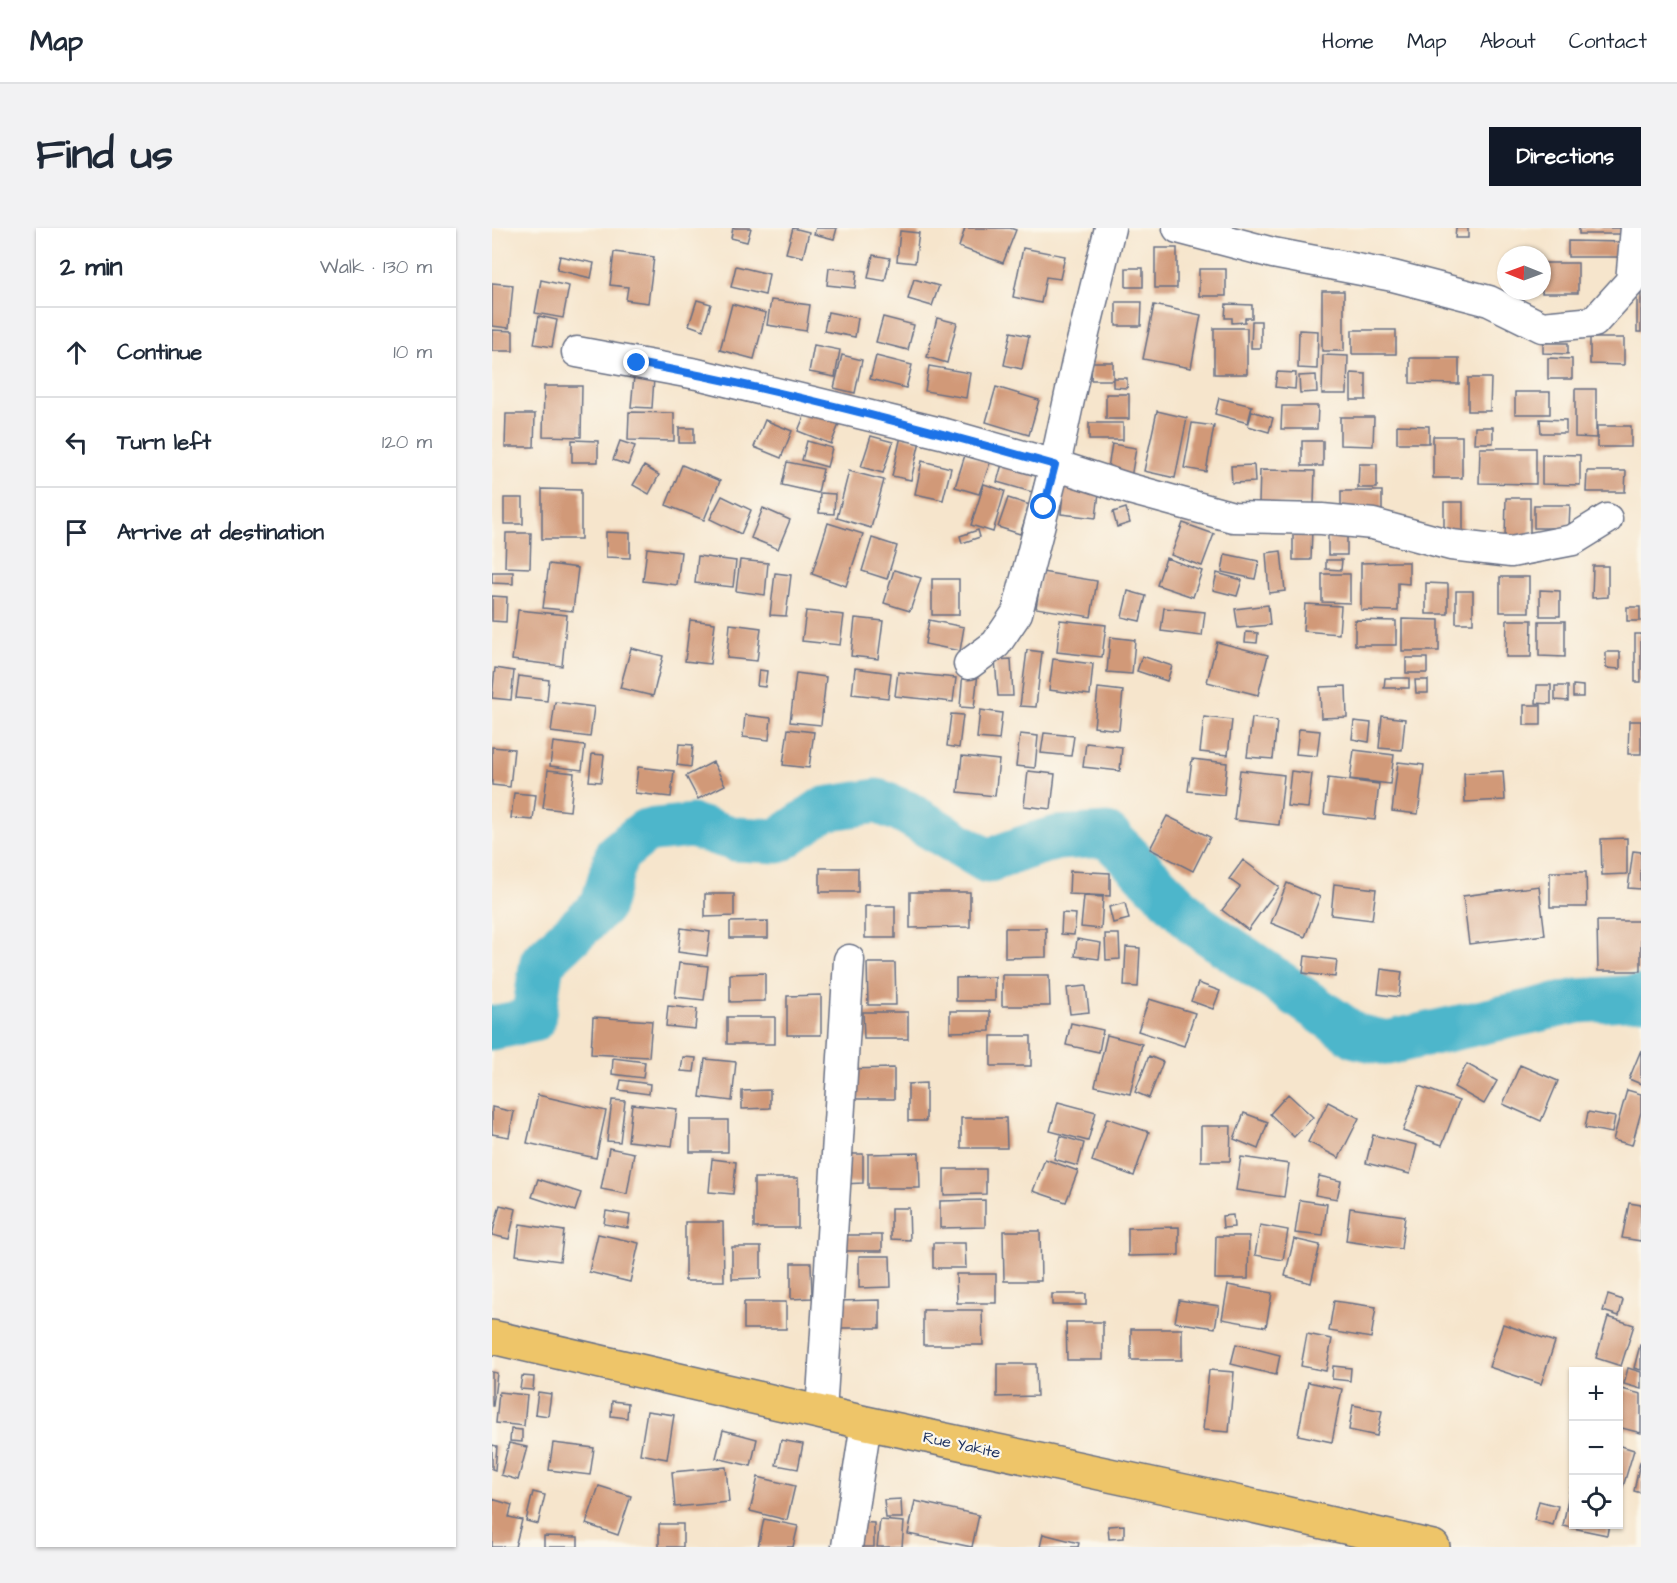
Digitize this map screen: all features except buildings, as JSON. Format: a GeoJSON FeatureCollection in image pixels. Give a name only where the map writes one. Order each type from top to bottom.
{"type":"FeatureCollection","features":[{"type":"Feature","properties":{"kind":"main road","name":"Rue Yakite"},"geometry":{"type":"LineString","coordinates":[[492,1337],[821,1413],[1433,1547]]}},
{"type":"Feature","properties":{"kind":"street"},"geometry":{"type":"LineString","coordinates":[[969,664],[996,644],[1017,613],[1055,465],[1077,362],[1110,228]]}},
{"type":"Feature","properties":{"kind":"street"},"geometry":{"type":"LineString","coordinates":[[1178,228],[1273,253],[1393,276],[1490,301],[1542,327],[1594,322],[1631,281],[1636,228]]}},
{"type":"Feature","properties":{"kind":"street"},"geometry":{"type":"LineString","coordinates":[[577,352],[697,374],[945,434],[1233,517],[1322,519],[1373,524],[1451,545],[1511,552],[1573,540],[1607,519]]}},
{"type":"Feature","properties":{"kind":"street"},"geometry":{"type":"LineString","coordinates":[[821,1413],[849,960]]}},
{"type":"Feature","properties":{"kind":"street"},"geometry":{"type":"LineString","coordinates":[[847,1547],[867,1423]]}},
{"type":"Feature","properties":{"kind":"waterway"},"geometry":{"type":"LineString","coordinates":[[492,1028],[533,1020],[542,962],[602,906],[617,854],[646,831],[692,826],[735,839],[778,841],[824,809],[877,801],[907,813],[987,861],[1057,838],[1107,835],[1197,925],[1356,1036],[1387,1043],[1578,1001],[1641,997]]}},
{"type":"Feature","properties":{"kind":"route"},"geometry":{"type":"LineString","coordinates":[[637,363],[697,374],[945,434],[1055,465],[1044,507]]}}]}
